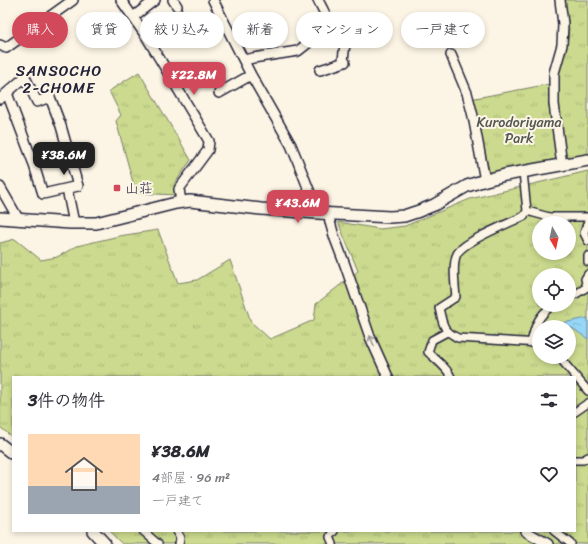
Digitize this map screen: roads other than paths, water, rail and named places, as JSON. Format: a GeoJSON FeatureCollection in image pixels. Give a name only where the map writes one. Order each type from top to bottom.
{"type":"FeatureCollection","features":[{"type":"Feature","properties":{"kind":"street"},"geometry":{"type":"LineString","coordinates":[[56,12],[73,0]]}},
{"type":"Feature","properties":{"kind":"street"},"geometry":{"type":"LineString","coordinates":[[121,0],[146,36],[209,141],[209,158],[179,189],[181,202]]}},
{"type":"Feature","properties":{"kind":"street"},"geometry":{"type":"LineString","coordinates":[[133,16],[155,0]]}},
{"type":"Feature","properties":{"kind":"street"},"geometry":{"type":"LineString","coordinates":[[560,0],[563,24],[562,45],[554,73],[554,104],[562,165]]}},
{"type":"Feature","properties":{"kind":"street"},"geometry":{"type":"LineString","coordinates":[[320,1],[325,12]]}},
{"type":"Feature","properties":{"kind":"street"},"geometry":{"type":"LineString","coordinates":[[218,2],[251,75],[291,145],[323,214],[330,222],[370,337],[388,376]]}},
{"type":"Feature","properties":{"kind":"street"},"geometry":{"type":"LineString","coordinates":[[0,45],[6,48],[12,44]]}},
{"type":"Feature","properties":{"kind":"street"},"geometry":{"type":"LineString","coordinates":[[244,60],[298,51],[302,48]]}},
{"type":"Feature","properties":{"kind":"street"},"geometry":{"type":"LineString","coordinates":[[320,70],[347,66],[343,60],[344,48]]}},
{"type":"Feature","properties":{"kind":"street"},"geometry":{"type":"LineString","coordinates":[[451,55],[467,93],[473,116],[485,180]]}},
{"type":"Feature","properties":{"kind":"street"},"geometry":{"type":"LineString","coordinates":[[218,93],[251,75]]}},
{"type":"Feature","properties":{"kind":"street"},"geometry":{"type":"LineString","coordinates":[[0,99],[25,77],[37,102],[50,97],[61,126],[78,186],[43,194],[34,162],[7,93]]}},
{"type":"Feature","properties":{"kind":"street"},"geometry":{"type":"LineString","coordinates":[[0,218],[96,223],[190,201],[323,214],[390,217],[404,216],[419,212],[467,186],[485,180],[588,160]]}},
{"type":"Feature","properties":{"kind":"street"},"geometry":{"type":"LineString","coordinates":[[523,172],[527,211],[524,216],[467,244],[457,254],[454,270],[456,297],[439,308],[442,322],[447,332],[458,338],[532,343]]}},
{"type":"Feature","properties":{"kind":"street"},"geometry":{"type":"LineString","coordinates":[[0,187],[19,220]]}},
{"type":"Feature","properties":{"kind":"street"},"geometry":{"type":"LineString","coordinates":[[67,189],[74,223]]}},
{"type":"Feature","properties":{"kind":"street"},"geometry":{"type":"LineString","coordinates":[[527,211],[548,217],[588,217]]}},
{"type":"Feature","properties":{"kind":"street"},"geometry":{"type":"LineString","coordinates":[[588,221],[584,233],[588,241]]}},
{"type":"Feature","properties":{"kind":"street"},"geometry":{"type":"LineString","coordinates":[[588,256],[588,262]]}},
{"type":"Feature","properties":{"kind":"street"},"geometry":{"type":"LineString","coordinates":[[576,294],[587,287],[585,279],[588,274]]}},
{"type":"Feature","properties":{"kind":"street"},"geometry":{"type":"LineString","coordinates":[[447,332],[432,340],[428,352],[438,363],[448,370],[451,376]]}},
{"type":"Feature","properties":{"kind":"street"},"geometry":{"type":"LineString","coordinates":[[565,364],[575,376]]}},
{"type":"Feature","properties":{"kind":"street"},"geometry":{"type":"LineString","coordinates":[[576,377],[588,391]]}},
{"type":"Feature","properties":{"kind":"street"},"geometry":{"type":"LineString","coordinates":[[576,411],[588,403]]}},
{"type":"Feature","properties":{"kind":"street"},"geometry":{"type":"LineString","coordinates":[[0,444],[12,453]]}},
{"type":"Feature","properties":{"kind":"street"},"geometry":{"type":"LineString","coordinates":[[576,460],[583,460],[588,457]]}},
{"type":"Feature","properties":{"kind":"street"},"geometry":{"type":"LineString","coordinates":[[94,532],[105,544]]}},
{"type":"Feature","properties":{"kind":"street"},"geometry":{"type":"LineString","coordinates":[[144,532],[158,544]]}},
{"type":"Feature","properties":{"kind":"street"},"geometry":{"type":"LineString","coordinates":[[177,532],[180,538],[179,544]]}},
{"type":"Feature","properties":{"kind":"street"},"geometry":{"type":"LineString","coordinates":[[333,544],[330,537],[334,532]]}},
{"type":"Feature","properties":{"kind":"street"},"geometry":{"type":"LineString","coordinates":[[527,532],[548,544]]}},
{"type":"Feature","properties":{"kind":"street"},"geometry":{"type":"LineString","coordinates":[[555,532],[571,544]]}},
{"type":"Feature","properties":{"kind":"water"},"geometry":{"type":"Polygon","coordinates":[[[588,318],[588,339],[576,331],[576,320],[588,318]]]}},
{"type":"Feature","properties":{"kind":"place","name":"山荘"},"geometry":{"type":"Point","coordinates":[117,188]}},
{"type":"Feature","properties":{"kind":"district","name":"SANSOCHO 2-CHOME"},"geometry":{"type":"Point","coordinates":[59,80]}},
{"type":"Feature","properties":{"kind":"park label","name":"Kurodoriyama Park"},"geometry":{"type":"Point","coordinates":[519,130]}}]}
